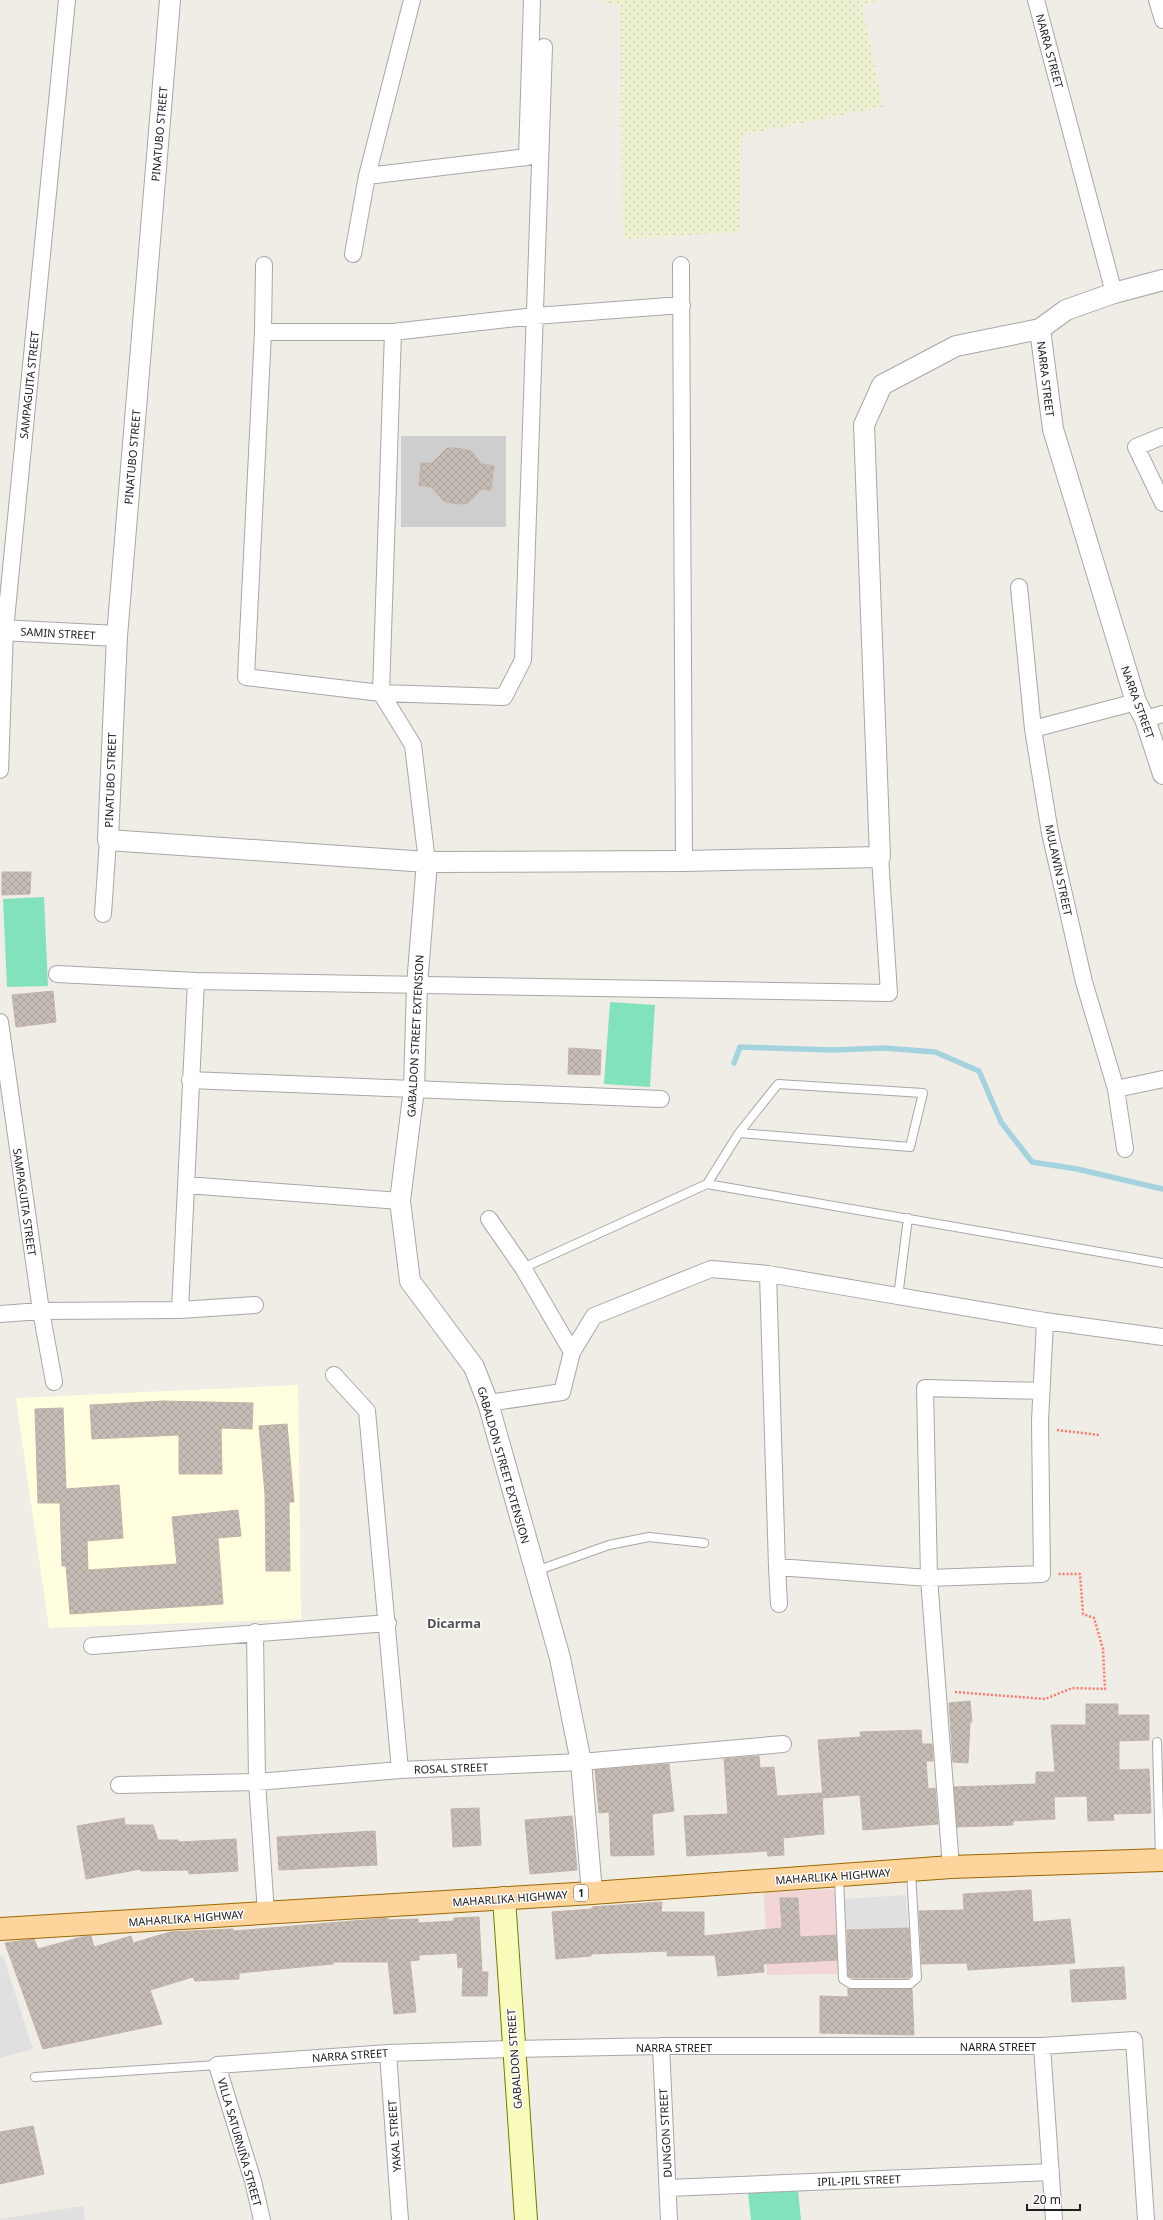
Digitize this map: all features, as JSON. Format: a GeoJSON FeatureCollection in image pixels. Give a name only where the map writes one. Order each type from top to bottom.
{"type":"FeatureCollection","features":[{"type":"Feature","properties":{"kind":"main road","name":"MAHARLIKA HIGHWAY"},"geometry":{"type":"LineString","coordinates":[[0,1929],[592,1893],[951,1867],[1162,1860]]}},
{"type":"Feature","properties":{"kind":"main road","name":"GABALDON STREET"},"geometry":{"type":"LineString","coordinates":[[504,1898],[513,2049],[526,2220]]}},
{"type":"Feature","properties":{"kind":"street","name":"SAMPAGUITA STREET"},"geometry":{"type":"LineString","coordinates":[[0,770],[3,630],[67,0]]}},
{"type":"Feature","properties":{"kind":"street","name":"PINATUBO STREET"},"geometry":{"type":"LineString","coordinates":[[103,914],[108,840],[116,636],[170,0]]}},
{"type":"Feature","properties":{"kind":"street"},"geometry":{"type":"LineString","coordinates":[[353,254],[367,176],[412,0]]}},
{"type":"Feature","properties":{"kind":"street"},"geometry":{"type":"LineString","coordinates":[[367,176],[527,157],[532,0]]}},
{"type":"Feature","properties":{"kind":"street","name":"NARRA STREET"},"geometry":{"type":"LineString","coordinates":[[1036,0],[1114,293],[1066,310],[1040,329],[1053,429],[1148,712],[1163,774]]}},
{"type":"Feature","properties":{"kind":"street"},"geometry":{"type":"LineString","coordinates":[[1157,0],[1163,20]]}},
{"type":"Feature","properties":{"kind":"street"},"geometry":{"type":"LineString","coordinates":[[264,265],[263,332],[246,676],[381,693],[504,697],[523,660],[544,47]]}},
{"type":"Feature","properties":{"kind":"street"},"geometry":{"type":"LineString","coordinates":[[681,265],[684,861]]}},
{"type":"Feature","properties":{"kind":"street"},"geometry":{"type":"LineString","coordinates":[[1114,293],[1163,280]]}},
{"type":"Feature","properties":{"kind":"street"},"geometry":{"type":"LineString","coordinates":[[263,332],[393,332],[535,316],[610,309],[682,305]]}},
{"type":"Feature","properties":{"kind":"street"},"geometry":{"type":"LineString","coordinates":[[57,974],[196,981],[889,993],[880,857],[864,425],[882,385],[956,346],[1040,329]]}},
{"type":"Feature","properties":{"kind":"street"},"geometry":{"type":"LineString","coordinates":[[393,332],[381,693],[413,745],[427,862]]}},
{"type":"Feature","properties":{"kind":"street"},"geometry":{"type":"LineString","coordinates":[[1163,436],[1136,447],[1163,503]]}},
{"type":"Feature","properties":{"kind":"street","name":"MULAWIN STREET"},"geometry":{"type":"LineString","coordinates":[[1018,587],[1033,729],[1050,833],[1084,982],[1116,1089],[1125,1149]]}},
{"type":"Feature","properties":{"kind":"street","name":"SAMIN STREET"},"geometry":{"type":"LineString","coordinates":[[3,630],[116,636]]}},
{"type":"Feature","properties":{"kind":"street"},"geometry":{"type":"LineString","coordinates":[[1033,729],[1148,712]]}},
{"type":"Feature","properties":{"kind":"street"},"geometry":{"type":"LineString","coordinates":[[108,840],[427,862],[684,861],[880,857]]}},
{"type":"Feature","properties":{"kind":"street","name":"GABALDON STREET EXTENSION"},"geometry":{"type":"LineString","coordinates":[[427,862],[417,985],[414,1089],[400,1201],[410,1281],[474,1367],[488,1403],[560,1658],[581,1762],[592,1893]]}},
{"type":"Feature","properties":{"kind":"street"},"geometry":{"type":"LineString","coordinates":[[180,1310],[196,981]]}},
{"type":"Feature","properties":{"kind":"street","name":"SAMPAGUITA STREET"},"geometry":{"type":"LineString","coordinates":[[0,1022],[41,1311],[54,1382]]}},
{"type":"Feature","properties":{"kind":"street"},"geometry":{"type":"LineString","coordinates":[[1116,1089],[1163,1079]]}},
{"type":"Feature","properties":{"kind":"street"},"geometry":{"type":"LineString","coordinates":[[190,1080],[661,1099]]}},
{"type":"Feature","properties":{"kind":"street"},"geometry":{"type":"LineString","coordinates":[[186,1185],[400,1201]]}},
{"type":"Feature","properties":{"kind":"street"},"geometry":{"type":"LineString","coordinates":[[489,1219],[523,1268],[572,1352]]}},
{"type":"Feature","properties":{"kind":"street"},"geometry":{"type":"LineString","coordinates":[[488,1403],[562,1392],[572,1352],[594,1316],[711,1269],[768,1274],[1045,1321],[1163,1337]]}},
{"type":"Feature","properties":{"kind":"street"},"geometry":{"type":"LineString","coordinates":[[768,1274],[776,1567],[780,1604]]}},
{"type":"Feature","properties":{"kind":"street"},"geometry":{"type":"LineString","coordinates":[[0,1314],[41,1311],[180,1310],[254,1305]]}},
{"type":"Feature","properties":{"kind":"street"},"geometry":{"type":"LineString","coordinates":[[776,1567],[929,1578],[1042,1574],[1040,1428],[1045,1321]]}},
{"type":"Feature","properties":{"kind":"street"},"geometry":{"type":"LineString","coordinates":[[334,1375],[367,1411],[388,1623],[400,1770]]}},
{"type":"Feature","properties":{"kind":"street"},"geometry":{"type":"LineString","coordinates":[[951,1867],[929,1578],[925,1388],[1041,1391]]}},
{"type":"Feature","properties":{"kind":"street"},"geometry":{"type":"LineString","coordinates":[[92,1646],[255,1632],[388,1623]]}},
{"type":"Feature","properties":{"kind":"street"},"geometry":{"type":"LineString","coordinates":[[255,1632],[257,1782],[266,1913]]}},
{"type":"Feature","properties":{"kind":"street","name":"ROSAL STREET"},"geometry":{"type":"LineString","coordinates":[[119,1785],[257,1782],[400,1770],[581,1762],[783,1744]]}},
{"type":"Feature","properties":{"kind":"street","name":"NARRA STREET"},"geometry":{"type":"LineString","coordinates":[[217,2065],[388,2053],[513,2049],[661,2046],[1042,2046],[1134,2040],[1146,2220]]}},
{"type":"Feature","properties":{"kind":"street","name":"DUNGON STREET"},"geometry":{"type":"LineString","coordinates":[[661,2046],[669,2220]]}},
{"type":"Feature","properties":{"kind":"street"},"geometry":{"type":"LineString","coordinates":[[1042,2046],[1054,2220]]}},
{"type":"Feature","properties":{"kind":"street","name":"YAKAL STREET"},"geometry":{"type":"LineString","coordinates":[[388,2053],[400,2220]]}},
{"type":"Feature","properties":{"kind":"street","name":"VILLA SATURNIÑA STREET"},"geometry":{"type":"LineString","coordinates":[[217,2065],[253,2181],[262,2220]]}},
{"type":"Feature","properties":{"kind":"street","name":"IPIL-IPIL STREET"},"geometry":{"type":"LineString","coordinates":[[668,2188],[1051,2172]]}},
{"type":"Feature","properties":{"kind":"lane"},"geometry":{"type":"LineString","coordinates":[[523,1268],[707,1184],[739,1133],[778,1084],[923,1093],[910,1147],[739,1133]]}},
{"type":"Feature","properties":{"kind":"lane"},"geometry":{"type":"LineString","coordinates":[[707,1184],[1163,1263]]}},
{"type":"Feature","properties":{"kind":"lane"},"geometry":{"type":"LineString","coordinates":[[898,1297],[908,1218]]}},
{"type":"Feature","properties":{"kind":"lane"},"geometry":{"type":"LineString","coordinates":[[535,1571],[609,1545],[650,1537],[704,1543]]}},
{"type":"Feature","properties":{"kind":"lane"},"geometry":{"type":"LineString","coordinates":[[1157,1742],[1162,1860]]}},
{"type":"Feature","properties":{"kind":"lane"},"geometry":{"type":"LineString","coordinates":[[839,1875],[843,1979],[845,1982],[851,1984],[910,1984],[917,1978],[910,1870]]}},
{"type":"Feature","properties":{"kind":"lane","name":"NARRA STREET"},"geometry":{"type":"LineString","coordinates":[[35,2077],[217,2065]]}},
{"type":"Feature","properties":{"kind":"path"},"geometry":{"type":"LineString","coordinates":[[1040,1428],[1099,1435]]}},
{"type":"Feature","properties":{"kind":"path"},"geometry":{"type":"LineString","coordinates":[[938,1690],[1010,1698],[1045,1699],[1072,1688],[1105,1689],[1103,1649],[1094,1618],[1083,1614],[1080,1574],[1042,1574]]}},
{"type":"Feature","properties":{"kind":"shaded area"},"geometry":{"type":"Polygon","coordinates":[[[595,0],[882,0],[862,5],[883,107],[742,135],[739,232],[623,239],[620,5],[595,0]]]}},
{"type":"Feature","properties":{"kind":"shaded area"},"geometry":{"type":"Polygon","coordinates":[[[401,436],[506,436],[506,527],[401,527],[401,436]]]}},
{"type":"Feature","properties":{"kind":"shaded area"},"geometry":{"type":"Polygon","coordinates":[[[298,1385],[301,1619],[49,1628],[16,1398],[298,1385]]]}},
{"type":"Feature","properties":{"kind":"shaded area"},"geometry":{"type":"Polygon","coordinates":[[[835,1889],[840,1974],[767,1975],[764,1892],[835,1889]]]}},
{"type":"Feature","properties":{"kind":"shaded area"},"geometry":{"type":"Polygon","coordinates":[[[906,1895],[908,1928],[845,1930],[843,1899],[906,1895]]]}},
{"type":"Feature","properties":{"kind":"shaded area"},"geometry":{"type":"Polygon","coordinates":[[[3,1956],[33,2049],[0,2058],[0,1957],[3,1956]]]}},
{"type":"Feature","properties":{"kind":"shaded area"},"geometry":{"type":"Polygon","coordinates":[[[83,2206],[85,2220],[0,2220],[0,2219],[83,2206]]]}},
{"type":"Feature","properties":{"kind":"green space"},"geometry":{"type":"Polygon","coordinates":[[[44,897],[48,986],[7,987],[3,899],[44,897]]]}},
{"type":"Feature","properties":{"kind":"green space"},"geometry":{"type":"Polygon","coordinates":[[[610,1002],[655,1005],[650,1087],[604,1084],[610,1002]]]}},
{"type":"Feature","properties":{"kind":"green space"},"geometry":{"type":"Polygon","coordinates":[[[798,2190],[801,2220],[751,2220],[748,2193],[798,2190]]]}},
{"type":"Feature","properties":{"kind":"building"},"geometry":{"type":"Polygon","coordinates":[[[447,448],[457,448],[471,451],[481,464],[494,466],[491,490],[482,489],[468,503],[458,504],[445,502],[431,487],[419,485],[421,463],[432,463],[447,448]]]}},
{"type":"Feature","properties":{"kind":"building"},"geometry":{"type":"Polygon","coordinates":[[[2,872],[31,872],[30,894],[2,895],[2,872]]]}},
{"type":"Feature","properties":{"kind":"building"},"geometry":{"type":"Polygon","coordinates":[[[53,991],[56,1022],[16,1027],[12,995],[53,991]]]}},
{"type":"Feature","properties":{"kind":"building"},"geometry":{"type":"Polygon","coordinates":[[[569,1048],[601,1050],[600,1075],[568,1074],[569,1048]]]}},
{"type":"Feature","properties":{"kind":"building"},"geometry":{"type":"Polygon","coordinates":[[[163,1401],[253,1403],[252,1429],[221,1428],[222,1474],[179,1474],[179,1435],[92,1439],[90,1405],[163,1401]]]}},
{"type":"Feature","properties":{"kind":"building"},"geometry":{"type":"Polygon","coordinates":[[[63,1408],[66,1489],[119,1485],[123,1538],[87,1541],[88,1570],[177,1564],[172,1517],[238,1510],[241,1536],[218,1538],[223,1604],[70,1614],[66,1566],[62,1566],[60,1503],[38,1503],[35,1409],[63,1408]]]}},
{"type":"Feature","properties":{"kind":"building"},"geometry":{"type":"Polygon","coordinates":[[[287,1424],[294,1502],[289,1502],[290,1571],[266,1571],[265,1494],[259,1426],[287,1424]]]}},
{"type":"Feature","properties":{"kind":"building"},"geometry":{"type":"Polygon","coordinates":[[[970,1701],[972,1722],[970,1722],[968,1763],[953,1762],[949,1703],[970,1701]]]}},
{"type":"Feature","properties":{"kind":"building"},"geometry":{"type":"Polygon","coordinates":[[[1086,1704],[1118,1704],[1118,1715],[1149,1715],[1149,1740],[1119,1741],[1119,1770],[1149,1769],[1151,1813],[1113,1814],[1114,1820],[1088,1821],[1087,1796],[1054,1797],[1055,1819],[1013,1821],[1013,1825],[957,1827],[954,1787],[1036,1784],[1036,1772],[1055,1772],[1051,1725],[1086,1725],[1086,1704]]]}},
{"type":"Feature","properties":{"kind":"building"},"geometry":{"type":"Polygon","coordinates":[[[921,1730],[922,1744],[932,1744],[933,1761],[926,1761],[928,1789],[935,1788],[938,1824],[863,1830],[860,1795],[823,1798],[818,1740],[861,1737],[860,1732],[921,1730]]]}},
{"type":"Feature","properties":{"kind":"building"},"geometry":{"type":"Polygon","coordinates":[[[759,1756],[760,1768],[774,1767],[777,1796],[822,1793],[824,1834],[783,1838],[784,1855],[768,1856],[767,1851],[687,1856],[684,1816],[728,1814],[724,1759],[759,1756]]]}},
{"type":"Feature","properties":{"kind":"building"},"geometry":{"type":"Polygon","coordinates":[[[669,1764],[674,1811],[652,1814],[654,1855],[611,1856],[609,1812],[599,1813],[595,1770],[669,1764]]]}},
{"type":"Feature","properties":{"kind":"building"},"geometry":{"type":"Polygon","coordinates":[[[479,1808],[481,1845],[453,1847],[451,1809],[479,1808]]]}},
{"type":"Feature","properties":{"kind":"building"},"geometry":{"type":"Polygon","coordinates":[[[572,1816],[577,1870],[530,1874],[525,1820],[572,1816]]]}},
{"type":"Feature","properties":{"kind":"building"},"geometry":{"type":"Polygon","coordinates":[[[124,1818],[125,1825],[153,1825],[158,1840],[178,1840],[179,1842],[236,1839],[238,1871],[189,1874],[188,1870],[141,1871],[141,1869],[86,1879],[77,1826],[124,1818]]]}},
{"type":"Feature","properties":{"kind":"building"},"geometry":{"type":"Polygon","coordinates":[[[375,1831],[377,1865],[279,1870],[277,1837],[375,1831]]]}},
{"type":"Feature","properties":{"kind":"building"},"geometry":{"type":"Polygon","coordinates":[[[1031,1890],[1033,1922],[1070,1919],[1075,1963],[968,1970],[967,1963],[922,1964],[919,1911],[964,1910],[963,1894],[1031,1890]]]}},
{"type":"Feature","properties":{"kind":"building"},"geometry":{"type":"Polygon","coordinates":[[[780,1898],[798,1898],[800,1937],[836,1935],[837,1960],[763,1964],[764,1972],[718,1976],[715,1955],[667,1956],[667,1951],[591,1954],[591,1956],[556,1959],[552,1912],[592,1909],[592,1907],[662,1902],[661,1912],[704,1912],[704,1936],[782,1928],[780,1898]]]}},
{"type":"Feature","properties":{"kind":"building"},"geometry":{"type":"Polygon","coordinates":[[[479,1917],[482,1972],[488,1972],[487,1996],[462,1996],[463,1967],[458,1968],[457,1953],[419,1955],[419,1960],[410,1961],[416,2012],[394,2014],[388,1962],[333,1962],[333,1964],[239,1973],[239,1979],[195,1981],[193,1977],[150,1990],[162,2024],[43,2049],[5,1943],[34,1939],[38,1949],[91,1936],[94,1947],[131,1936],[133,1943],[170,1932],[233,1929],[234,1931],[388,1918],[388,1920],[418,1919],[418,1923],[454,1921],[454,1918],[479,1917]]]}},
{"type":"Feature","properties":{"kind":"building"},"geometry":{"type":"Polygon","coordinates":[[[909,1928],[911,1976],[908,1978],[853,1978],[848,1976],[847,1930],[909,1928]]]}},
{"type":"Feature","properties":{"kind":"building"},"geometry":{"type":"Polygon","coordinates":[[[1124,1967],[1126,1999],[1072,2002],[1070,1970],[1124,1967]]]}},
{"type":"Feature","properties":{"kind":"building"},"geometry":{"type":"Polygon","coordinates":[[[848,1988],[912,1989],[914,2035],[820,2033],[820,1996],[848,1997],[848,1988]]]}},
{"type":"Feature","properties":{"kind":"building"},"geometry":{"type":"Polygon","coordinates":[[[33,2126],[44,2174],[0,2184],[0,2132],[33,2126]]]}},
{"type":"Feature","properties":{"kind":"waterway"},"geometry":{"type":"LineString","coordinates":[[734,1063],[740,1047],[834,1050],[884,1048],[935,1052],[979,1071],[1001,1122],[1032,1162],[1077,1169],[1163,1189]]}},
{"type":"Feature","properties":{"kind":"district","name":"Dicarma"},"geometry":{"type":"Point","coordinates":[454,1623]}}]}
